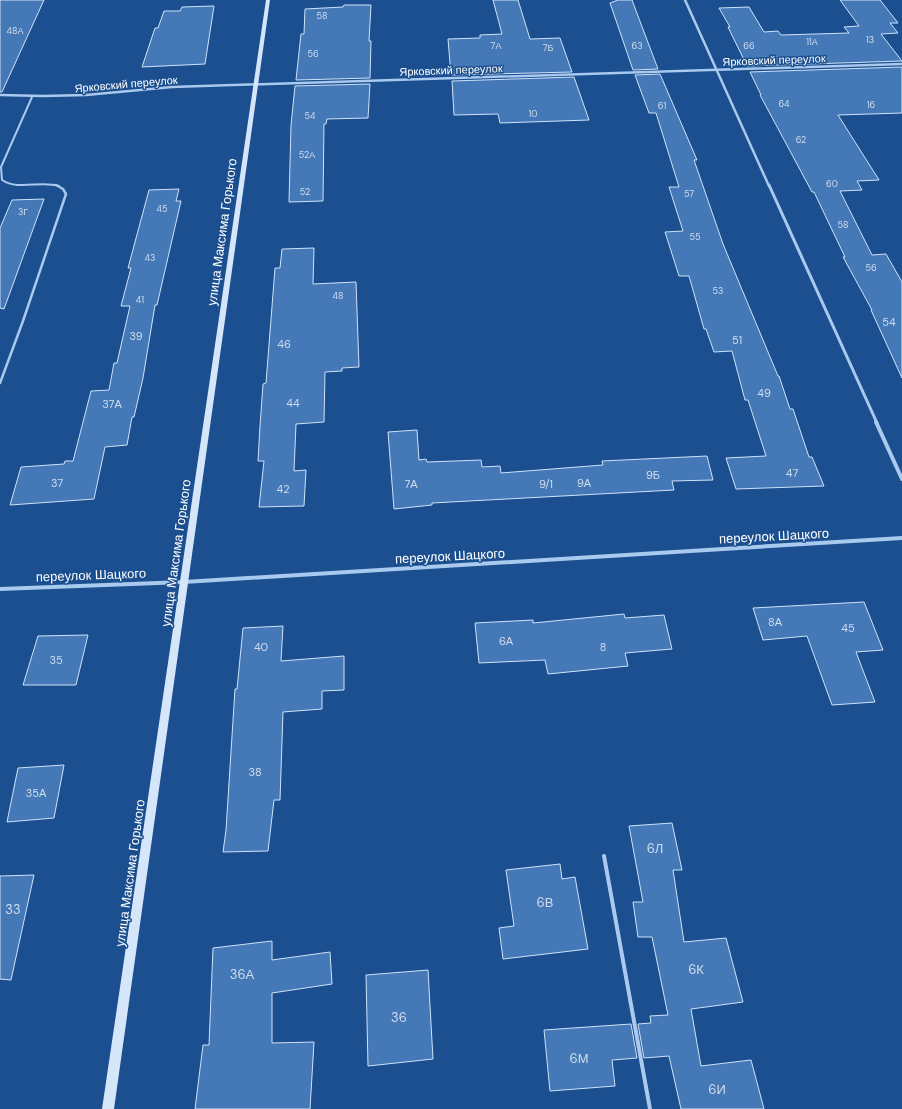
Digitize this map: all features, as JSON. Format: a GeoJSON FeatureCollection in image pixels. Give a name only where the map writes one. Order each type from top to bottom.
{"type":"FeatureCollection","features":[{"type":"Feature","properties":{"kind":"main road","name":"улица Максима Горького"},"geometry":{"type":"LineString","coordinates":[[108,1109],[268,0]]}},
{"type":"Feature","properties":{"kind":"street"},"geometry":{"type":"LineString","coordinates":[[685,0],[902,479]]}},
{"type":"Feature","properties":{"kind":"street","name":"Ярковский переулок"},"geometry":{"type":"LineString","coordinates":[[0,96],[71,97],[172,87],[902,64]]}},
{"type":"Feature","properties":{"kind":"street","name":"переулок Шацкого"},"geometry":{"type":"LineString","coordinates":[[0,589],[184,582],[902,538]]}},
{"type":"Feature","properties":{"kind":"lane"},"geometry":{"type":"LineString","coordinates":[[0,383],[23,321],[66,194],[59,186],[42,184],[14,185],[2,180],[1,167],[32,97]]}},
{"type":"Feature","properties":{"kind":"lane"},"geometry":{"type":"LineString","coordinates":[[604,856],[650,1109]]}},
{"type":"Feature","properties":{"kind":"building"},"geometry":{"type":"Polygon","coordinates":[[[0,0],[44,0],[2,92],[0,92],[0,0]]]}},
{"type":"Feature","properties":{"kind":"building"},"geometry":{"type":"Polygon","coordinates":[[[493,0],[518,0],[530,39],[560,38],[572,72],[451,75],[448,39],[480,38],[480,35],[502,34],[493,0]]]}},
{"type":"Feature","properties":{"kind":"building"},"geometry":{"type":"Polygon","coordinates":[[[618,0],[632,0],[658,69],[633,70],[610,3],[618,0]]]}},
{"type":"Feature","properties":{"kind":"building"},"geometry":{"type":"Polygon","coordinates":[[[840,0],[880,0],[898,23],[890,23],[898,33],[881,34],[902,61],[747,66],[728,27],[730,27],[719,8],[749,7],[764,32],[778,31],[781,35],[849,33],[844,27],[859,26],[840,0]]]}},
{"type":"Feature","properties":{"kind":"building"},"geometry":{"type":"Polygon","coordinates":[[[344,5],[371,5],[369,41],[371,41],[370,78],[296,80],[301,34],[304,34],[305,9],[343,7],[344,5]]]}},
{"type":"Feature","properties":{"kind":"building"},"geometry":{"type":"Polygon","coordinates":[[[214,6],[205,64],[142,67],[155,28],[158,28],[164,11],[180,11],[182,7],[214,6]]]}},
{"type":"Feature","properties":{"kind":"building"},"geometry":{"type":"Polygon","coordinates":[[[902,67],[902,113],[838,115],[879,180],[857,181],[862,190],[840,191],[872,255],[886,254],[902,282],[902,378],[872,310],[843,257],[845,257],[814,192],[812,192],[760,95],[750,72],[902,67]]]}},
{"type":"Feature","properties":{"kind":"building"},"geometry":{"type":"Polygon","coordinates":[[[660,74],[697,160],[694,160],[723,244],[779,376],[790,409],[793,409],[809,457],[812,457],[824,486],[736,489],[726,458],[766,456],[748,400],[745,400],[732,351],[714,352],[706,329],[704,329],[689,276],[679,276],[665,232],[683,231],[669,187],[679,187],[656,113],[649,113],[635,75],[660,74]]]}},
{"type":"Feature","properties":{"kind":"building"},"geometry":{"type":"Polygon","coordinates":[[[574,77],[589,120],[500,123],[498,114],[454,115],[452,81],[574,77]]]}},
{"type":"Feature","properties":{"kind":"building"},"geometry":{"type":"Polygon","coordinates":[[[370,84],[368,118],[327,119],[326,124],[324,124],[323,201],[289,202],[291,125],[295,86],[370,84]]]}},
{"type":"Feature","properties":{"kind":"building"},"geometry":{"type":"Polygon","coordinates":[[[179,189],[176,201],[181,201],[157,305],[155,305],[143,378],[134,417],[132,417],[127,445],[105,447],[94,499],[10,505],[21,467],[64,464],[65,461],[73,461],[91,391],[109,390],[114,363],[117,363],[130,306],[121,306],[131,268],[128,268],[149,190],[179,189]]]}},
{"type":"Feature","properties":{"kind":"building"},"geometry":{"type":"Polygon","coordinates":[[[44,199],[4,309],[0,308],[0,228],[12,200],[44,199]]]}},
{"type":"Feature","properties":{"kind":"building"},"geometry":{"type":"Polygon","coordinates":[[[314,248],[313,284],[356,282],[359,367],[342,368],[342,371],[325,372],[324,422],[296,424],[294,471],[306,470],[304,506],[259,507],[264,461],[258,461],[260,426],[263,384],[266,383],[275,268],[280,268],[282,249],[314,248]]]}},
{"type":"Feature","properties":{"kind":"building"},"geometry":{"type":"Polygon","coordinates":[[[417,430],[419,460],[426,459],[427,462],[481,460],[482,467],[500,466],[501,473],[603,465],[602,461],[707,456],[713,480],[672,481],[674,490],[432,503],[432,505],[394,509],[388,432],[417,430]]]}},
{"type":"Feature","properties":{"kind":"building"},"geometry":{"type":"Polygon","coordinates":[[[864,602],[883,650],[856,652],[875,702],[832,705],[807,636],[763,640],[753,608],[864,602]]]}},
{"type":"Feature","properties":{"kind":"building"},"geometry":{"type":"Polygon","coordinates":[[[624,614],[625,618],[664,615],[672,649],[625,653],[628,666],[548,674],[545,660],[479,663],[475,623],[533,620],[533,623],[624,614]]]}},
{"type":"Feature","properties":{"kind":"building"},"geometry":{"type":"Polygon","coordinates":[[[283,626],[281,661],[344,656],[344,690],[322,691],[322,709],[283,712],[280,800],[274,800],[268,851],[223,852],[226,830],[235,689],[237,689],[243,628],[283,626]]]}},
{"type":"Feature","properties":{"kind":"building"},"geometry":{"type":"Polygon","coordinates":[[[88,635],[76,685],[23,685],[38,636],[88,635]]]}},
{"type":"Feature","properties":{"kind":"building"},"geometry":{"type":"Polygon","coordinates":[[[64,765],[54,818],[7,822],[18,768],[64,765]]]}},
{"type":"Feature","properties":{"kind":"building"},"geometry":{"type":"Polygon","coordinates":[[[672,823],[682,870],[673,870],[684,942],[726,938],[743,1002],[691,1009],[701,1066],[751,1060],[764,1109],[681,1109],[669,1056],[644,1058],[638,1024],[651,1023],[650,1016],[668,1015],[652,937],[638,937],[633,902],[643,902],[629,826],[672,823]]]}},
{"type":"Feature","properties":{"kind":"building"},"geometry":{"type":"Polygon","coordinates":[[[560,864],[562,879],[575,877],[588,949],[503,959],[499,928],[514,926],[506,870],[560,864]]]}},
{"type":"Feature","properties":{"kind":"building"},"geometry":{"type":"Polygon","coordinates":[[[34,875],[11,980],[0,979],[0,876],[34,875]]]}},
{"type":"Feature","properties":{"kind":"building"},"geometry":{"type":"Polygon","coordinates":[[[272,941],[272,960],[330,952],[332,984],[272,993],[272,1043],[314,1042],[310,1109],[195,1109],[203,1045],[209,1045],[213,948],[272,941]]]}},
{"type":"Feature","properties":{"kind":"building"},"geometry":{"type":"Polygon","coordinates":[[[428,970],[433,1059],[368,1066],[366,975],[428,970]]]}},
{"type":"Feature","properties":{"kind":"building"},"geometry":{"type":"Polygon","coordinates":[[[631,1024],[637,1058],[612,1060],[615,1086],[550,1091],[544,1030],[631,1024]]]}}]}
